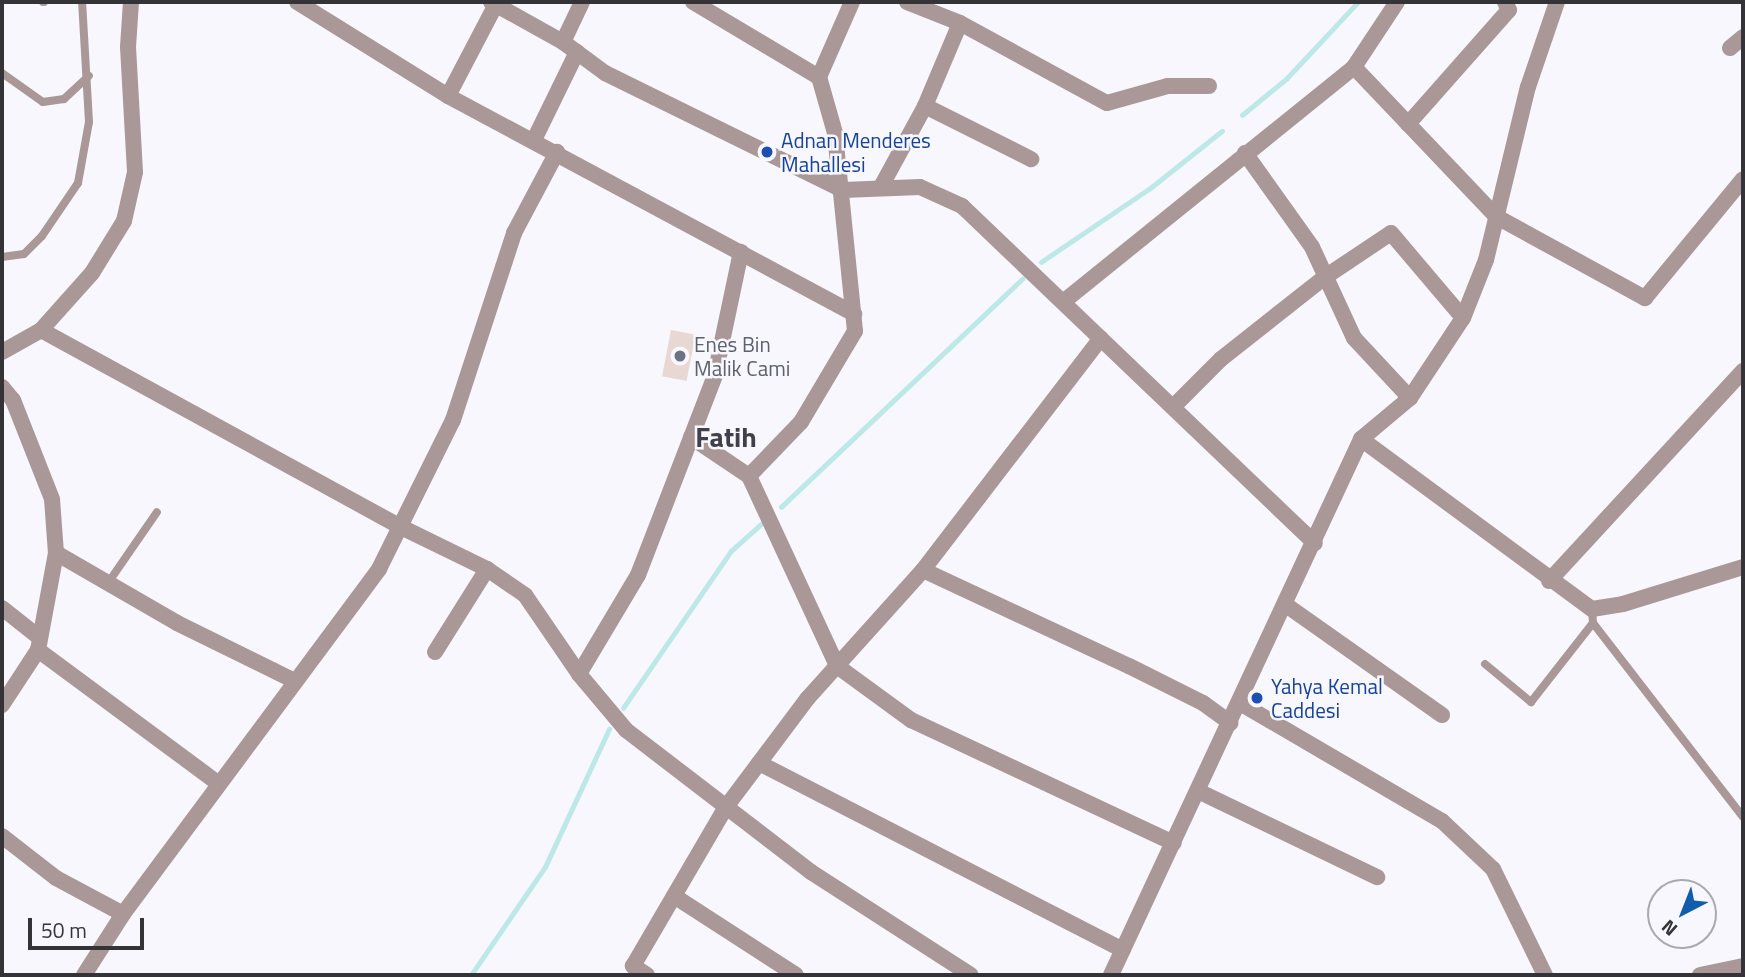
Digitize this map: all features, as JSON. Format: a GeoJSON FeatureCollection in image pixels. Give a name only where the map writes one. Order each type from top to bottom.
{"type":"FeatureCollection","features":[{"type":"Feature","properties":{"kind":"street"},"geometry":{"type":"LineString","coordinates":[[2,352],[41,330],[92,272],[124,221],[135,172],[128,47],[131,2]]}},
{"type":"Feature","properties":{"kind":"street"},"geometry":{"type":"LineString","coordinates":[[297,2],[448,96],[558,152],[854,314]]}},
{"type":"Feature","properties":{"kind":"street"},"geometry":{"type":"LineString","coordinates":[[563,42],[582,2]]}},
{"type":"Feature","properties":{"kind":"street"},"geometry":{"type":"LineString","coordinates":[[693,2],[819,77]]}},
{"type":"Feature","properties":{"kind":"street"},"geometry":{"type":"LineString","coordinates":[[749,476],[801,422],[855,331],[843,190],[835,133],[819,77],[852,2]]}},
{"type":"Feature","properties":{"kind":"street"},"geometry":{"type":"LineString","coordinates":[[907,2],[960,23],[1107,103],[1168,86],[1209,86]]}},
{"type":"Feature","properties":{"kind":"street"},"geometry":{"type":"LineString","coordinates":[[1063,302],[1354,67],[1397,2]]}},
{"type":"Feature","properties":{"kind":"street"},"geometry":{"type":"LineString","coordinates":[[1408,124],[1509,10],[1504,2]]}},
{"type":"Feature","properties":{"kind":"street"},"geometry":{"type":"LineString","coordinates":[[1111,975],[1315,543],[1361,439],[1410,398],[1463,318],[1486,260],[1528,87],[1557,2]]}},
{"type":"Feature","properties":{"kind":"street"},"geometry":{"type":"LineString","coordinates":[[448,96],[494,3],[563,42],[605,73],[843,190],[882,185],[920,187],[962,206],[1315,543]]}},
{"type":"Feature","properties":{"kind":"street"},"geometry":{"type":"LineString","coordinates":[[882,185],[925,106],[960,23]]}},
{"type":"Feature","properties":{"kind":"street"},"geometry":{"type":"LineString","coordinates":[[1731,48],[1743,37]]}},
{"type":"Feature","properties":{"kind":"street"},"geometry":{"type":"LineString","coordinates":[[534,140],[577,52]]}},
{"type":"Feature","properties":{"kind":"street"},"geometry":{"type":"LineString","coordinates":[[1354,67],[1497,217],[1644,298],[1743,178]]}},
{"type":"Feature","properties":{"kind":"street"},"geometry":{"type":"LineString","coordinates":[[925,106],[1031,159]]}},
{"type":"Feature","properties":{"kind":"street"},"geometry":{"type":"LineString","coordinates":[[84,975],[123,914],[379,569],[453,420],[514,233],[558,152]]}},
{"type":"Feature","properties":{"kind":"street"},"geometry":{"type":"LineString","coordinates":[[1245,153],[1312,247],[1354,338],[1410,398]]}},
{"type":"Feature","properties":{"kind":"street"},"geometry":{"type":"LineString","coordinates":[[1173,407],[1221,359],[1325,277],[1391,233],[1463,318]]}},
{"type":"Feature","properties":{"kind":"street"},"geometry":{"type":"LineString","coordinates":[[579,674],[638,575],[715,375],[741,252]]}},
{"type":"Feature","properties":{"kind":"street"},"geometry":{"type":"LineString","coordinates":[[41,330],[401,527],[487,569],[525,595],[579,674],[626,730],[811,872],[971,975]]}},
{"type":"Feature","properties":{"kind":"street"},"geometry":{"type":"LineString","coordinates":[[647,975],[633,966],[726,807],[837,666],[923,570],[1101,338]]}},
{"type":"Feature","properties":{"kind":"street"},"geometry":{"type":"LineString","coordinates":[[1549,581],[1743,371]]}},
{"type":"Feature","properties":{"kind":"street"},"geometry":{"type":"LineString","coordinates":[[2,388],[13,400],[52,499],[56,553],[39,644],[2,705]]}},
{"type":"Feature","properties":{"kind":"street"},"geometry":{"type":"LineString","coordinates":[[691,437],[749,476],[837,666],[911,720],[1174,843]]}},
{"type":"Feature","properties":{"kind":"street"},"geometry":{"type":"LineString","coordinates":[[1361,439],[1592,616],[1743,567]]}},
{"type":"Feature","properties":{"kind":"street"},"geometry":{"type":"LineString","coordinates":[[56,553],[296,681]]}},
{"type":"Feature","properties":{"kind":"street"},"geometry":{"type":"LineString","coordinates":[[435,652],[487,569]]}},
{"type":"Feature","properties":{"kind":"street"},"geometry":{"type":"LineString","coordinates":[[923,570],[1129,666],[1203,703],[1231,723]]}},
{"type":"Feature","properties":{"kind":"street"},"geometry":{"type":"LineString","coordinates":[[1286,605],[1442,715]]}},
{"type":"Feature","properties":{"kind":"street"},"geometry":{"type":"LineString","coordinates":[[2,608],[39,644],[219,784]]}},
{"type":"Feature","properties":{"kind":"street"},"geometry":{"type":"LineString","coordinates":[[1240,703],[1442,821],[1493,869],[1545,975]]}},
{"type":"Feature","properties":{"kind":"street"},"geometry":{"type":"LineString","coordinates":[[759,763],[1123,950]]}},
{"type":"Feature","properties":{"kind":"street"},"geometry":{"type":"LineString","coordinates":[[1198,791],[1377,877]]}},
{"type":"Feature","properties":{"kind":"street"},"geometry":{"type":"LineString","coordinates":[[2,836],[56,877],[123,914]]}},
{"type":"Feature","properties":{"kind":"street"},"geometry":{"type":"LineString","coordinates":[[674,896],[796,975]]}},
{"type":"Feature","properties":{"kind":"street"},"geometry":{"type":"LineString","coordinates":[[1700,975],[1743,966]]}},
{"type":"Feature","properties":{"kind":"lane"},"geometry":{"type":"LineString","coordinates":[[2,257],[24,254],[43,236],[78,183],[88,133],[89,76],[82,2]]}},
{"type":"Feature","properties":{"kind":"lane"},"geometry":{"type":"LineString","coordinates":[[2,73],[43,102],[64,99],[89,76]]}},
{"type":"Feature","properties":{"kind":"lane"},"geometry":{"type":"LineString","coordinates":[[108,583],[157,512]]}},
{"type":"Feature","properties":{"kind":"lane"},"geometry":{"type":"LineString","coordinates":[[1485,664],[1531,702],[1592,616],[1743,817]]}},
{"type":"Feature","properties":{"kind":"building","name":"Enes Bin Malik Cami"},"geometry":{"type":"Polygon","coordinates":[[[671,330],[696,335],[687,381],[662,376],[671,330]]]}},
{"type":"Feature","properties":{"kind":"waterway"},"geometry":{"type":"LineString","coordinates":[[1242,115],[1286,79],[1358,2]]}},
{"type":"Feature","properties":{"kind":"waterway"},"geometry":{"type":"LineString","coordinates":[[1041,262],[1149,189],[1222,131]]}},
{"type":"Feature","properties":{"kind":"waterway"},"geometry":{"type":"LineString","coordinates":[[781,507],[1022,279]]}},
{"type":"Feature","properties":{"kind":"waterway"},"geometry":{"type":"LineString","coordinates":[[623,708],[731,551],[761,524]]}},
{"type":"Feature","properties":{"kind":"waterway"},"geometry":{"type":"LineString","coordinates":[[471,975],[545,867],[609,729]]}},
{"type":"Feature","properties":{"kind":"place","name":"Adnan Menderes Mahallesi"},"geometry":{"type":"Point","coordinates":[767,152]}},
{"type":"Feature","properties":{"kind":"place","name":"Enes Bin Malik Cami"},"geometry":{"type":"Point","coordinates":[680,356]}},
{"type":"Feature","properties":{"kind":"place","name":"Yahya Kemal Caddesi"},"geometry":{"type":"Point","coordinates":[1257,698]}},
{"type":"Feature","properties":{"kind":"district","name":"Fatih"},"geometry":{"type":"Point","coordinates":[726,437]}}]}
